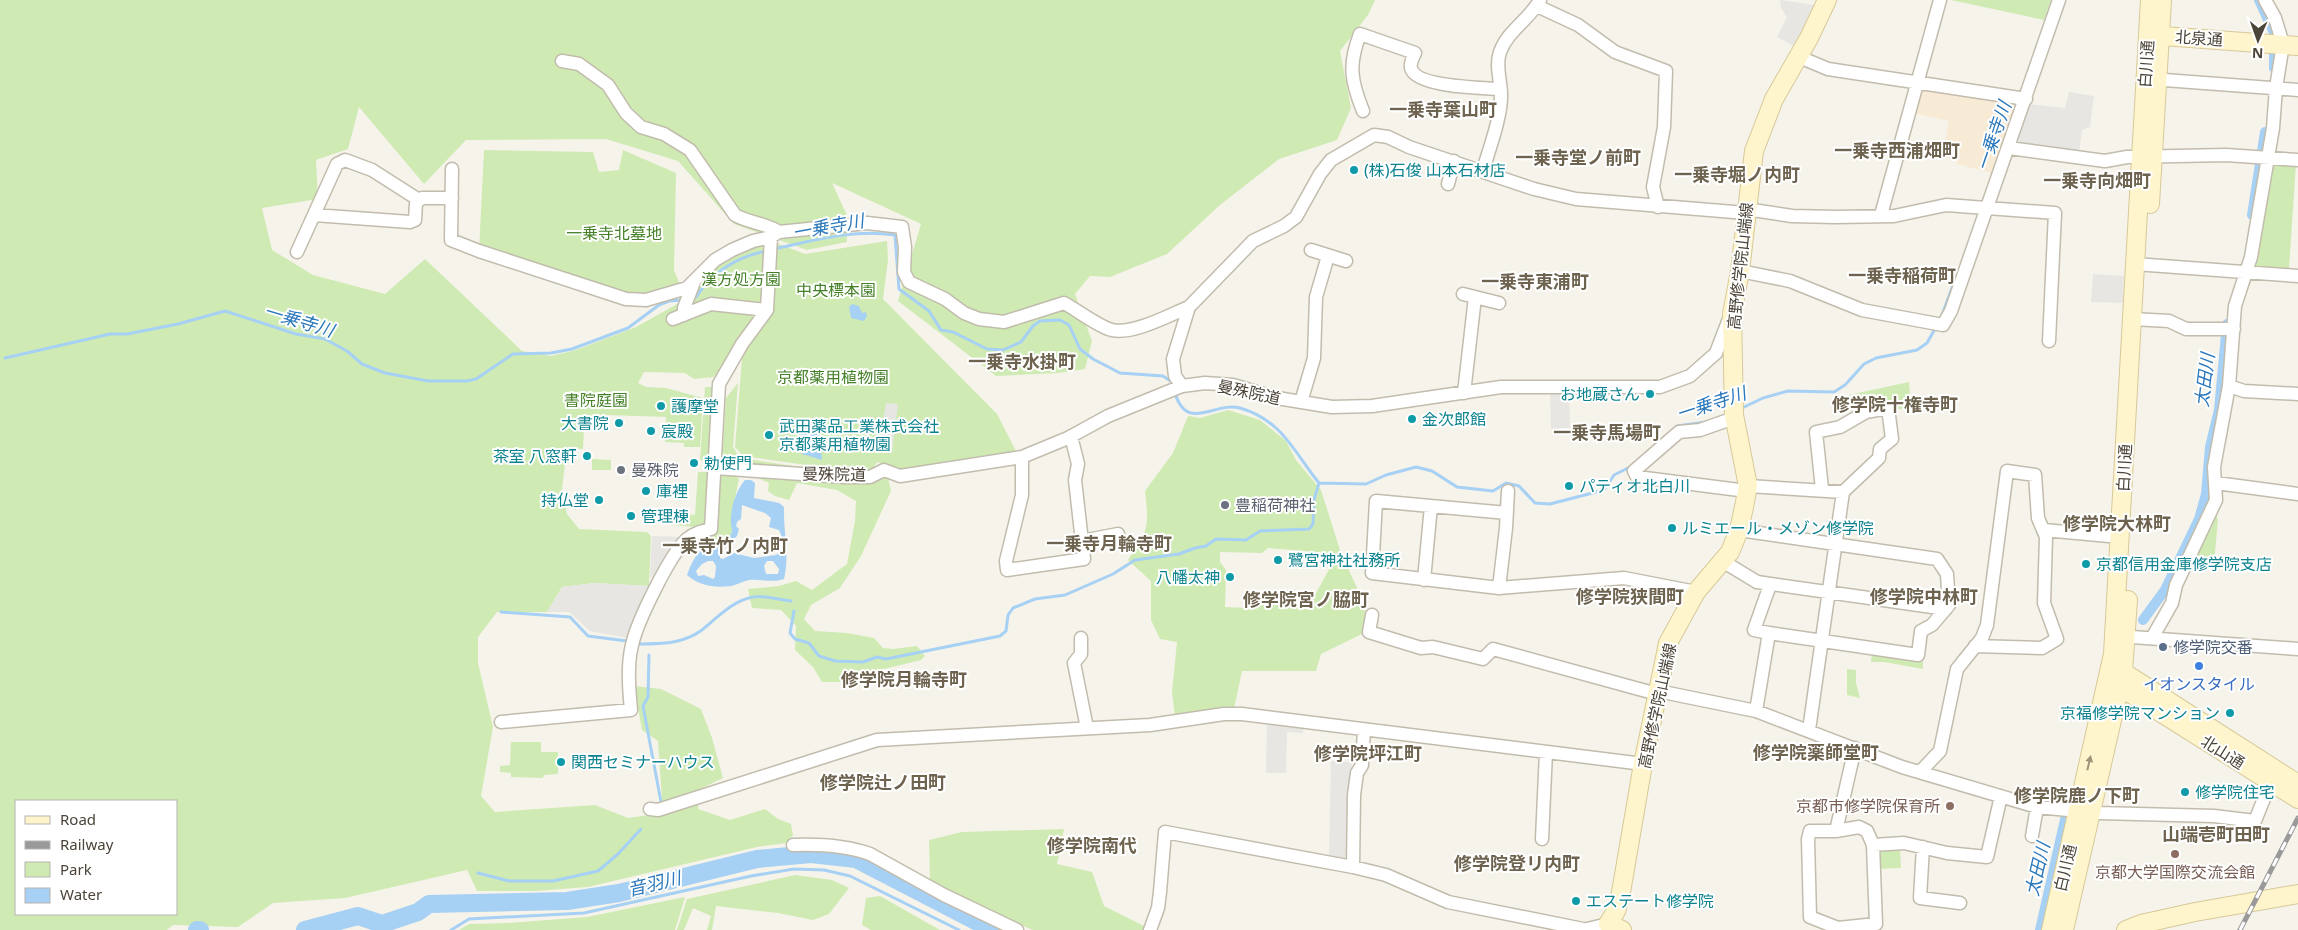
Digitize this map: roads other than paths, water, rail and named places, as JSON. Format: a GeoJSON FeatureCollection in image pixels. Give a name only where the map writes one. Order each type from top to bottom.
{"type":"FeatureCollection","features":[{"type":"Feature","properties":{"kind":"street","name":"高野修学院山端線"},"geometry":{"type":"LineString","coordinates":[[1615,927],[1616,911],[1620,898],[1643,764],[1668,643],[1696,592],[1724,562],[1739,530],[1748,488],[1734,413],[1732,314],[1740,271],[1754,151],[1774,99],[1809,38],[1827,0]]}},
{"type":"Feature","properties":{"kind":"street"},"geometry":{"type":"LineString","coordinates":[[1881,215],[1940,0]]}},
{"type":"Feature","properties":{"kind":"street"},"geometry":{"type":"LineString","coordinates":[[1740,271],[1790,281],[1862,310],[1942,325],[1952,311],[2010,148],[2059,0]]}},
{"type":"Feature","properties":{"kind":"street","name":"白川通"},"geometry":{"type":"LineString","coordinates":[[2150,0],[2154,35]]}},
{"type":"Feature","properties":{"kind":"street","name":"白川通"},"geometry":{"type":"LineString","coordinates":[[2051,930],[2085,812],[2118,679],[2151,79],[2154,35],[2162,0]]}},
{"type":"Feature","properties":{"kind":"street"},"geometry":{"type":"LineString","coordinates":[[2152,638],[2172,603],[2176,585],[2216,500],[2214,467],[2229,386],[2236,306],[2248,273],[2262,157],[2273,128],[2276,88],[2283,44],[2275,18],[2265,0]]}},
{"type":"Feature","properties":{"kind":"street"},"geometry":{"type":"LineString","coordinates":[[1483,170],[1494,135],[1501,98],[1498,61],[1500,53],[1509,34],[1538,3],[1578,25],[1615,52],[1666,71],[1664,127],[1653,187],[1658,207]]}},
{"type":"Feature","properties":{"kind":"street"},"geometry":{"type":"LineString","coordinates":[[1363,111],[1352,83],[1353,51],[1360,34],[1415,53],[1411,66],[1412,70],[1430,81],[1500,89]]}},
{"type":"Feature","properties":{"kind":"street","name":"北泉通"},"geometry":{"type":"LineString","coordinates":[[2154,35],[2283,44]]}},
{"type":"Feature","properties":{"kind":"street"},"geometry":{"type":"LineString","coordinates":[[1797,56],[1828,69],[2026,99]]}},
{"type":"Feature","properties":{"kind":"street"},"geometry":{"type":"LineString","coordinates":[[501,722],[631,710],[629,687],[632,644],[666,568],[685,541],[695,533],[712,529],[719,384],[742,344],[767,310],[775,234],[773,227],[743,219],[735,214],[690,150],[664,134],[641,127],[629,117],[608,85],[579,64],[562,61]]}},
{"type":"Feature","properties":{"kind":"street"},"geometry":{"type":"LineString","coordinates":[[2151,79],[2298,90]]}},
{"type":"Feature","properties":{"kind":"street"},"geometry":{"type":"LineString","coordinates":[[452,169],[451,240],[478,251],[626,299],[646,300],[687,288],[715,260],[732,250],[775,234],[867,223],[902,228],[905,247],[904,272],[910,282],[945,299],[964,313],[979,319],[1004,322],[1064,303],[1111,330],[1120,331],[1131,330],[1189,307],[1252,241],[1284,226],[1296,217],[1320,174],[1332,160],[1365,138],[1374,135],[1388,138],[1409,147],[1534,188],[1576,199],[1658,207],[1746,211],[1792,216],[1894,216],[1946,205],[2055,214],[2049,341]]}},
{"type":"Feature","properties":{"kind":"street"},"geometry":{"type":"LineString","coordinates":[[2010,148],[2105,161],[2147,157],[2226,155],[2298,160]]}},
{"type":"Feature","properties":{"kind":"street"},"geometry":{"type":"LineString","coordinates":[[297,252],[337,164],[345,160],[372,170],[420,200]]}},
{"type":"Feature","properties":{"kind":"street"},"geometry":{"type":"LineString","coordinates":[[1448,184],[1454,161]]}},
{"type":"Feature","properties":{"kind":"street"},"geometry":{"type":"LineString","coordinates":[[314,215],[410,222],[414,220],[416,203],[422,198],[452,198]]}},
{"type":"Feature","properties":{"kind":"street"},"geometry":{"type":"LineString","coordinates":[[1311,250],[1346,261]]}},
{"type":"Feature","properties":{"kind":"street"},"geometry":{"type":"LineString","coordinates":[[1301,402],[1314,358],[1316,297],[1328,256]]}},
{"type":"Feature","properties":{"kind":"street"},"geometry":{"type":"LineString","coordinates":[[2140,265],[2298,276]]}},
{"type":"Feature","properties":{"kind":"street"},"geometry":{"type":"LineString","coordinates":[[694,282],[680,314],[711,304],[767,310]]}},
{"type":"Feature","properties":{"kind":"street"},"geometry":{"type":"LineString","coordinates":[[1464,393],[1469,296],[1499,303]]}},
{"type":"Feature","properties":{"kind":"street"},"geometry":{"type":"LineString","coordinates":[[1180,386],[1173,359],[1189,307]]}},
{"type":"Feature","properties":{"kind":"street","name":"曼殊院道"},"geometry":{"type":"LineString","coordinates":[[715,468],[845,477],[870,476],[884,470],[900,476],[1022,457],[1071,436],[1108,416],[1180,386],[1205,383],[1234,385],[1301,402],[1332,407],[1372,406],[1504,387],[1660,387],[1690,376],[1716,353],[1727,322],[1732,314]]}},
{"type":"Feature","properties":{"kind":"street"},"geometry":{"type":"LineString","coordinates":[[2137,319],[2169,321],[2186,329],[2234,329]]}},
{"type":"Feature","properties":{"kind":"street","name":"白川通"},"geometry":{"type":"LineString","coordinates":[[2120,636],[2120,537],[2137,319]]}},
{"type":"Feature","properties":{"kind":"street"},"geometry":{"type":"LineString","coordinates":[[2229,386],[2244,390],[2298,394]]}},
{"type":"Feature","properties":{"kind":"street"},"geometry":{"type":"LineString","coordinates":[[1809,730],[1844,492],[1879,458],[1880,449],[1892,438],[1888,408],[1866,412],[1840,427],[1816,432],[1822,489]]}},
{"type":"Feature","properties":{"kind":"street"},"geometry":{"type":"LineString","coordinates":[[1734,413],[1700,430],[1679,432],[1634,471],[1637,477],[1748,488],[1822,489],[1844,492]]}},
{"type":"Feature","properties":{"kind":"street"},"geometry":{"type":"LineString","coordinates":[[1022,457],[1022,495],[1006,562],[1007,570],[1084,560],[1076,480],[1078,464],[1071,436]]}},
{"type":"Feature","properties":{"kind":"street"},"geometry":{"type":"LineString","coordinates":[[1920,772],[1940,751],[1957,669],[1975,646],[1982,638],[1987,625],[2006,471],[2035,475],[2038,518],[2046,537],[2044,602],[2057,639],[2042,648],[1975,646]]}},
{"type":"Feature","properties":{"kind":"street"},"geometry":{"type":"LineString","coordinates":[[2216,483],[2298,494]]}},
{"type":"Feature","properties":{"kind":"street"},"geometry":{"type":"LineString","coordinates":[[1500,588],[1508,491]]}},
{"type":"Feature","properties":{"kind":"street"},"geometry":{"type":"LineString","coordinates":[[1507,513],[1376,501],[1372,573],[1500,588],[1624,578],[1696,592]]}},
{"type":"Feature","properties":{"kind":"street"},"geometry":{"type":"LineString","coordinates":[[1424,580],[1431,506]]}},
{"type":"Feature","properties":{"kind":"street"},"geometry":{"type":"LineString","coordinates":[[1739,530],[1937,559],[1947,574],[1949,605],[1932,625],[1921,631],[1918,655],[1754,630],[1770,585]]}},
{"type":"Feature","properties":{"kind":"street"},"geometry":{"type":"LineString","coordinates":[[2044,530],[2120,537]]}},
{"type":"Feature","properties":{"kind":"street"},"geometry":{"type":"LineString","coordinates":[[1082,541],[1118,534]]}},
{"type":"Feature","properties":{"kind":"street"},"geometry":{"type":"LineString","coordinates":[[1724,562],[1757,582],[1770,585],[1946,608]]}},
{"type":"Feature","properties":{"kind":"street"},"geometry":{"type":"LineString","coordinates":[[1372,615],[1369,632],[1390,640],[1421,648],[1433,647],[1483,659],[1493,649],[1657,692],[1756,711],[1920,772],[2037,807],[2085,812],[2214,816],[2255,821],[2273,776]]}},
{"type":"Feature","properties":{"kind":"street"},"geometry":{"type":"LineString","coordinates":[[1756,711],[1769,633]]}},
{"type":"Feature","properties":{"kind":"street"},"geometry":{"type":"LineString","coordinates":[[2120,636],[2298,649]]}},
{"type":"Feature","properties":{"kind":"street"},"geometry":{"type":"LineString","coordinates":[[1080,638],[1082,654],[1074,663],[1087,728]]}},
{"type":"Feature","properties":{"kind":"street","name":"北山通"},"geometry":{"type":"LineString","coordinates":[[2118,679],[2273,776],[2298,799]]}},
{"type":"Feature","properties":{"kind":"street"},"geometry":{"type":"LineString","coordinates":[[650,809],[658,810],[877,740],[1150,725],[1224,714],[1242,714],[1643,764]]}},
{"type":"Feature","properties":{"kind":"street"},"geometry":{"type":"LineString","coordinates":[[1353,867],[1354,795],[1357,773],[1362,765],[1364,730]]}},
{"type":"Feature","properties":{"kind":"street"},"geometry":{"type":"LineString","coordinates":[[1836,831],[1855,748]]}},
{"type":"Feature","properties":{"kind":"street"},"geometry":{"type":"LineString","coordinates":[[1542,839],[1546,752]]}},
{"type":"Feature","properties":{"kind":"street","name":"北山通"},"geometry":{"type":"LineString","coordinates":[[2273,776],[2298,784]]}},
{"type":"Feature","properties":{"kind":"street"},"geometry":{"type":"LineString","coordinates":[[1873,845],[1904,843],[1947,852],[1987,857],[2001,796]]}},
{"type":"Feature","properties":{"kind":"street"},"geometry":{"type":"LineString","coordinates":[[2032,836],[2037,807]]}},
{"type":"Feature","properties":{"kind":"street","name":"白川通"},"geometry":{"type":"LineString","coordinates":[[2064,930],[2085,812]]}},
{"type":"Feature","properties":{"kind":"street"},"geometry":{"type":"LineString","coordinates":[[1859,827],[1867,831],[1873,845],[1876,924],[1838,929],[1810,917],[1808,839],[1810,831],[1836,831],[1859,827]]}},
{"type":"Feature","properties":{"kind":"street"},"geometry":{"type":"LineString","coordinates":[[1150,930],[1158,908],[1165,832],[1353,867],[1386,875],[1448,902],[1583,930],[1615,927]]}},
{"type":"Feature","properties":{"kind":"street"},"geometry":{"type":"LineString","coordinates":[[793,845],[825,844],[870,854],[944,895],[1016,930]]}},
{"type":"Feature","properties":{"kind":"street"},"geometry":{"type":"LineString","coordinates":[[1923,847],[1920,898],[1960,903]]}},
{"type":"Feature","properties":{"kind":"street"},"geometry":{"type":"LineString","coordinates":[[2126,930],[2141,924],[2195,912],[2298,894]]}},
{"type":"Feature","properties":{"kind":"water"},"geometry":{"type":"Polygon","coordinates":[[[852,304],[859,306],[862,313],[866,312],[867,316],[864,321],[851,318],[849,307],[852,304]]]}},
{"type":"Feature","properties":{"kind":"water"},"geometry":{"type":"Polygon","coordinates":[[[801,424],[818,424],[822,460],[802,454],[800,451],[801,424]]]}},
{"type":"Feature","properties":{"kind":"water"},"geometry":{"type":"Polygon","coordinates":[[[745,480],[751,480],[755,483],[754,498],[779,503],[784,507],[786,570],[784,579],[776,581],[749,580],[725,587],[697,582],[687,575],[690,567],[701,550],[727,541],[730,537],[733,503],[745,480]],[[742,505],[741,519],[737,522],[736,526],[739,529],[737,536],[720,553],[720,558],[723,559],[734,553],[754,558],[776,555],[783,550],[785,544],[779,530],[769,527],[771,518],[765,513],[742,505]],[[713,561],[702,564],[696,571],[698,576],[704,575],[713,579],[716,566],[713,561]],[[767,561],[764,566],[766,574],[778,574],[779,569],[773,561],[767,561]]]}},
{"type":"Feature","properties":{"kind":"waterway","name":"太田川"},"geometry":{"type":"LineString","coordinates":[[2259,0],[2274,33],[2274,68]]}},
{"type":"Feature","properties":{"kind":"waterway","name":"太田川"},"geometry":{"type":"LineString","coordinates":[[2252,215],[2265,132]]}},
{"type":"Feature","properties":{"kind":"waterway","name":"一乗寺川"},"geometry":{"type":"LineString","coordinates":[[774,249],[849,234],[895,235],[899,289],[929,311],[941,330],[953,332],[987,349],[1003,350],[1021,342],[1033,326],[1040,321],[1060,320],[1069,325],[1080,349],[1093,359],[1120,373],[1163,376],[1172,382]]}},
{"type":"Feature","properties":{"kind":"waterway","name":"一乗寺川"},"geometry":{"type":"LineString","coordinates":[[692,299],[726,267],[745,257],[766,251]]}},
{"type":"Feature","properties":{"kind":"waterway","name":"一乗寺川"},"geometry":{"type":"LineString","coordinates":[[1942,315],[1956,277]]}},
{"type":"Feature","properties":{"kind":"waterway","name":"一乗寺川"},"geometry":{"type":"LineString","coordinates":[[5,358],[110,334],[127,334],[178,324],[225,311],[296,334],[325,339],[347,351],[362,364],[385,373],[428,381],[467,381],[476,379],[513,354],[551,353],[572,349],[628,328],[659,305],[669,301],[683,300]]}},
{"type":"Feature","properties":{"kind":"waterway","name":"太田川"},"geometry":{"type":"LineString","coordinates":[[2143,620],[2165,590],[2199,519],[2206,494],[2210,447],[2219,410],[2227,324]]}},
{"type":"Feature","properties":{"kind":"waterway","name":"一乗寺川"},"geometry":{"type":"LineString","coordinates":[[1740,409],[1763,398],[1788,391],[1834,392],[1845,385],[1864,364],[1876,358],[1917,350],[1927,343],[1936,327]]}},
{"type":"Feature","properties":{"kind":"waterway","name":"一乗寺川"},"geometry":{"type":"LineString","coordinates":[[1175,393],[1180,405],[1187,411],[1203,413],[1221,408],[1240,408],[1267,420],[1286,438],[1319,483],[1366,484],[1386,475],[1416,467],[1432,471],[1457,487],[1493,491],[1506,483],[1519,486],[1535,503],[1550,504],[1604,490],[1614,475],[1632,466]]}},
{"type":"Feature","properties":{"kind":"waterway","name":"一乗寺川"},"geometry":{"type":"LineString","coordinates":[[1674,429],[1677,426],[1706,422]]}},
{"type":"Feature","properties":{"kind":"waterway"},"geometry":{"type":"LineString","coordinates":[[794,611],[790,633],[795,639],[809,643],[819,656],[835,661],[863,662],[877,657],[886,659],[1000,636],[1006,631],[1008,615],[1013,608],[1035,599],[1065,595],[1113,574],[1135,560],[1179,554],[1206,546],[1216,539],[1246,540],[1260,531],[1309,529],[1313,524],[1314,500],[1319,483]]}},
{"type":"Feature","properties":{"kind":"waterway"},"geometry":{"type":"LineString","coordinates":[[639,644],[680,641],[695,635],[732,606],[745,599],[762,597],[791,601]]}},
{"type":"Feature","properties":{"kind":"waterway"},"geometry":{"type":"LineString","coordinates":[[501,612],[570,617],[588,636],[627,641]]}},
{"type":"Feature","properties":{"kind":"waterway"},"geometry":{"type":"LineString","coordinates":[[649,655],[648,697],[643,706],[661,802]]}},
{"type":"Feature","properties":{"kind":"waterway","name":"太田川"},"geometry":{"type":"LineString","coordinates":[[2040,930],[2066,815]]}},
{"type":"Feature","properties":{"kind":"waterway"},"geometry":{"type":"LineString","coordinates":[[478,873],[509,881],[553,881],[598,871],[618,854],[641,829]]}},
{"type":"Feature","properties":{"kind":"waterway","name":"音羽川"},"geometry":{"type":"LineString","coordinates":[[305,930],[358,916],[382,924],[418,912],[429,904],[567,901],[619,893],[757,859],[811,854],[856,859],[993,930]]}},
{"type":"Feature","properties":{"kind":"waterway"},"geometry":{"type":"LineString","coordinates":[[451,930],[469,919],[584,913],[751,876],[794,869],[824,870],[850,876],[959,930]]}},
{"type":"Feature","properties":{"kind":"railway"},"geometry":{"type":"LineString","coordinates":[[2240,930],[2298,818]]}},
{"type":"Feature","properties":{"kind":"place","name":"(株)石俊 山本石材店"},"geometry":{"type":"Point","coordinates":[1354,170]}},
{"type":"Feature","properties":{"kind":"place","name":"お地蔵さん"},"geometry":{"type":"Point","coordinates":[1650,394]}},
{"type":"Feature","properties":{"kind":"place","name":"護摩堂"},"geometry":{"type":"Point","coordinates":[661,406]}},
{"type":"Feature","properties":{"kind":"place","name":"金次郎館"},"geometry":{"type":"Point","coordinates":[1412,419]}},
{"type":"Feature","properties":{"kind":"place","name":"大書院"},"geometry":{"type":"Point","coordinates":[619,423]}},
{"type":"Feature","properties":{"kind":"place","name":"宸殿"},"geometry":{"type":"Point","coordinates":[651,431]}},
{"type":"Feature","properties":{"kind":"place","name":"武田薬品工業株式会社 京都薬用植物園"},"geometry":{"type":"Point","coordinates":[769,435]}},
{"type":"Feature","properties":{"kind":"place","name":"茶室 八窓軒"},"geometry":{"type":"Point","coordinates":[587,456]}},
{"type":"Feature","properties":{"kind":"place","name":"勅使門"},"geometry":{"type":"Point","coordinates":[694,463]}},
{"type":"Feature","properties":{"kind":"place","name":"曼殊院"},"geometry":{"type":"Point","coordinates":[621,470]}},
{"type":"Feature","properties":{"kind":"place","name":"パティオ北白川"},"geometry":{"type":"Point","coordinates":[1569,486]}},
{"type":"Feature","properties":{"kind":"place","name":"庫裡"},"geometry":{"type":"Point","coordinates":[646,491]}},
{"type":"Feature","properties":{"kind":"place","name":"持仏堂"},"geometry":{"type":"Point","coordinates":[599,500]}},
{"type":"Feature","properties":{"kind":"place","name":"豊稲荷神社"},"geometry":{"type":"Point","coordinates":[1225,505]}},
{"type":"Feature","properties":{"kind":"place","name":"管理棟"},"geometry":{"type":"Point","coordinates":[631,516]}},
{"type":"Feature","properties":{"kind":"place","name":"ルミエール・メゾン修学院"},"geometry":{"type":"Point","coordinates":[1672,528]}},
{"type":"Feature","properties":{"kind":"place","name":"鷺宮神社社務所"},"geometry":{"type":"Point","coordinates":[1278,560]}},
{"type":"Feature","properties":{"kind":"place","name":"京都信用金庫修学院支店"},"geometry":{"type":"Point","coordinates":[2086,564]}},
{"type":"Feature","properties":{"kind":"place","name":"八幡太神"},"geometry":{"type":"Point","coordinates":[1230,577]}},
{"type":"Feature","properties":{"kind":"place","name":"修学院交番"},"geometry":{"type":"Point","coordinates":[2163,647]}},
{"type":"Feature","properties":{"kind":"place","name":"イオンスタイル"},"geometry":{"type":"Point","coordinates":[2199,666]}},
{"type":"Feature","properties":{"kind":"place","name":"京福修学院マンション"},"geometry":{"type":"Point","coordinates":[2230,713]}},
{"type":"Feature","properties":{"kind":"place","name":"関西セミナーハウス"},"geometry":{"type":"Point","coordinates":[561,762]}},
{"type":"Feature","properties":{"kind":"place","name":"修学院住宅"},"geometry":{"type":"Point","coordinates":[2185,792]}},
{"type":"Feature","properties":{"kind":"place","name":"京都市修学院保育所"},"geometry":{"type":"Point","coordinates":[1950,806]}},
{"type":"Feature","properties":{"kind":"place","name":"京都大学国際交流会館"},"geometry":{"type":"Point","coordinates":[2175,854]}},
{"type":"Feature","properties":{"kind":"place","name":"エステート修学院"},"geometry":{"type":"Point","coordinates":[1576,901]}},
{"type":"Feature","properties":{"kind":"district","name":"一乗寺葉山町"},"geometry":{"type":"Point","coordinates":[1443,109]}},
{"type":"Feature","properties":{"kind":"district","name":"一乗寺西浦畑町"},"geometry":{"type":"Point","coordinates":[1897,150]}},
{"type":"Feature","properties":{"kind":"district","name":"一乗寺堂ノ前町"},"geometry":{"type":"Point","coordinates":[1578,157]}},
{"type":"Feature","properties":{"kind":"district","name":"一乗寺堀ノ内町"},"geometry":{"type":"Point","coordinates":[1737,174]}},
{"type":"Feature","properties":{"kind":"district","name":"一乗寺向畑町"},"geometry":{"type":"Point","coordinates":[2097,180]}},
{"type":"Feature","properties":{"kind":"district","name":"一乗寺稲荷町"},"geometry":{"type":"Point","coordinates":[1902,275]}},
{"type":"Feature","properties":{"kind":"district","name":"一乗寺東浦町"},"geometry":{"type":"Point","coordinates":[1535,281]}},
{"type":"Feature","properties":{"kind":"district","name":"一乗寺水掛町"},"geometry":{"type":"Point","coordinates":[1022,361]}},
{"type":"Feature","properties":{"kind":"district","name":"修学院十権寺町"},"geometry":{"type":"Point","coordinates":[1895,404]}},
{"type":"Feature","properties":{"kind":"district","name":"一乗寺馬場町"},"geometry":{"type":"Point","coordinates":[1607,432]}},
{"type":"Feature","properties":{"kind":"district","name":"修学院大林町"},"geometry":{"type":"Point","coordinates":[2117,523]}},
{"type":"Feature","properties":{"kind":"district","name":"一乗寺月輪寺町"},"geometry":{"type":"Point","coordinates":[1109,543]}},
{"type":"Feature","properties":{"kind":"district","name":"一乗寺竹ノ内町"},"geometry":{"type":"Point","coordinates":[725,545]}},
{"type":"Feature","properties":{"kind":"district","name":"修学院狭間町"},"geometry":{"type":"Point","coordinates":[1630,596]}},
{"type":"Feature","properties":{"kind":"district","name":"修学院中林町"},"geometry":{"type":"Point","coordinates":[1924,596]}},
{"type":"Feature","properties":{"kind":"district","name":"修学院宮ノ脇町"},"geometry":{"type":"Point","coordinates":[1306,599]}},
{"type":"Feature","properties":{"kind":"district","name":"修学院月輪寺町"},"geometry":{"type":"Point","coordinates":[904,679]}},
{"type":"Feature","properties":{"kind":"district","name":"修学院薬師堂町"},"geometry":{"type":"Point","coordinates":[1816,752]}},
{"type":"Feature","properties":{"kind":"district","name":"修学院坪江町"},"geometry":{"type":"Point","coordinates":[1368,753]}},
{"type":"Feature","properties":{"kind":"district","name":"修学院辻ノ田町"},"geometry":{"type":"Point","coordinates":[883,782]}},
{"type":"Feature","properties":{"kind":"district","name":"修学院鹿ノ下町"},"geometry":{"type":"Point","coordinates":[2077,795]}},
{"type":"Feature","properties":{"kind":"district","name":"山端壱町田町"},"geometry":{"type":"Point","coordinates":[2216,834]}},
{"type":"Feature","properties":{"kind":"district","name":"修学院南代"},"geometry":{"type":"Point","coordinates":[1092,845]}},
{"type":"Feature","properties":{"kind":"district","name":"修学院登リ内町"},"geometry":{"type":"Point","coordinates":[1517,863]}},
{"type":"Feature","properties":{"kind":"park label","name":"一乗寺北墓地"},"geometry":{"type":"Point","coordinates":[614,233]}},
{"type":"Feature","properties":{"kind":"park label","name":"漢方処方園"},"geometry":{"type":"Point","coordinates":[741,279]}},
{"type":"Feature","properties":{"kind":"park label","name":"中央標本園"},"geometry":{"type":"Point","coordinates":[836,290]}},
{"type":"Feature","properties":{"kind":"park label","name":"京都薬用植物園"},"geometry":{"type":"Point","coordinates":[833,377]}},
{"type":"Feature","properties":{"kind":"park label","name":"書院庭園"},"geometry":{"type":"Point","coordinates":[596,400]}}]}
